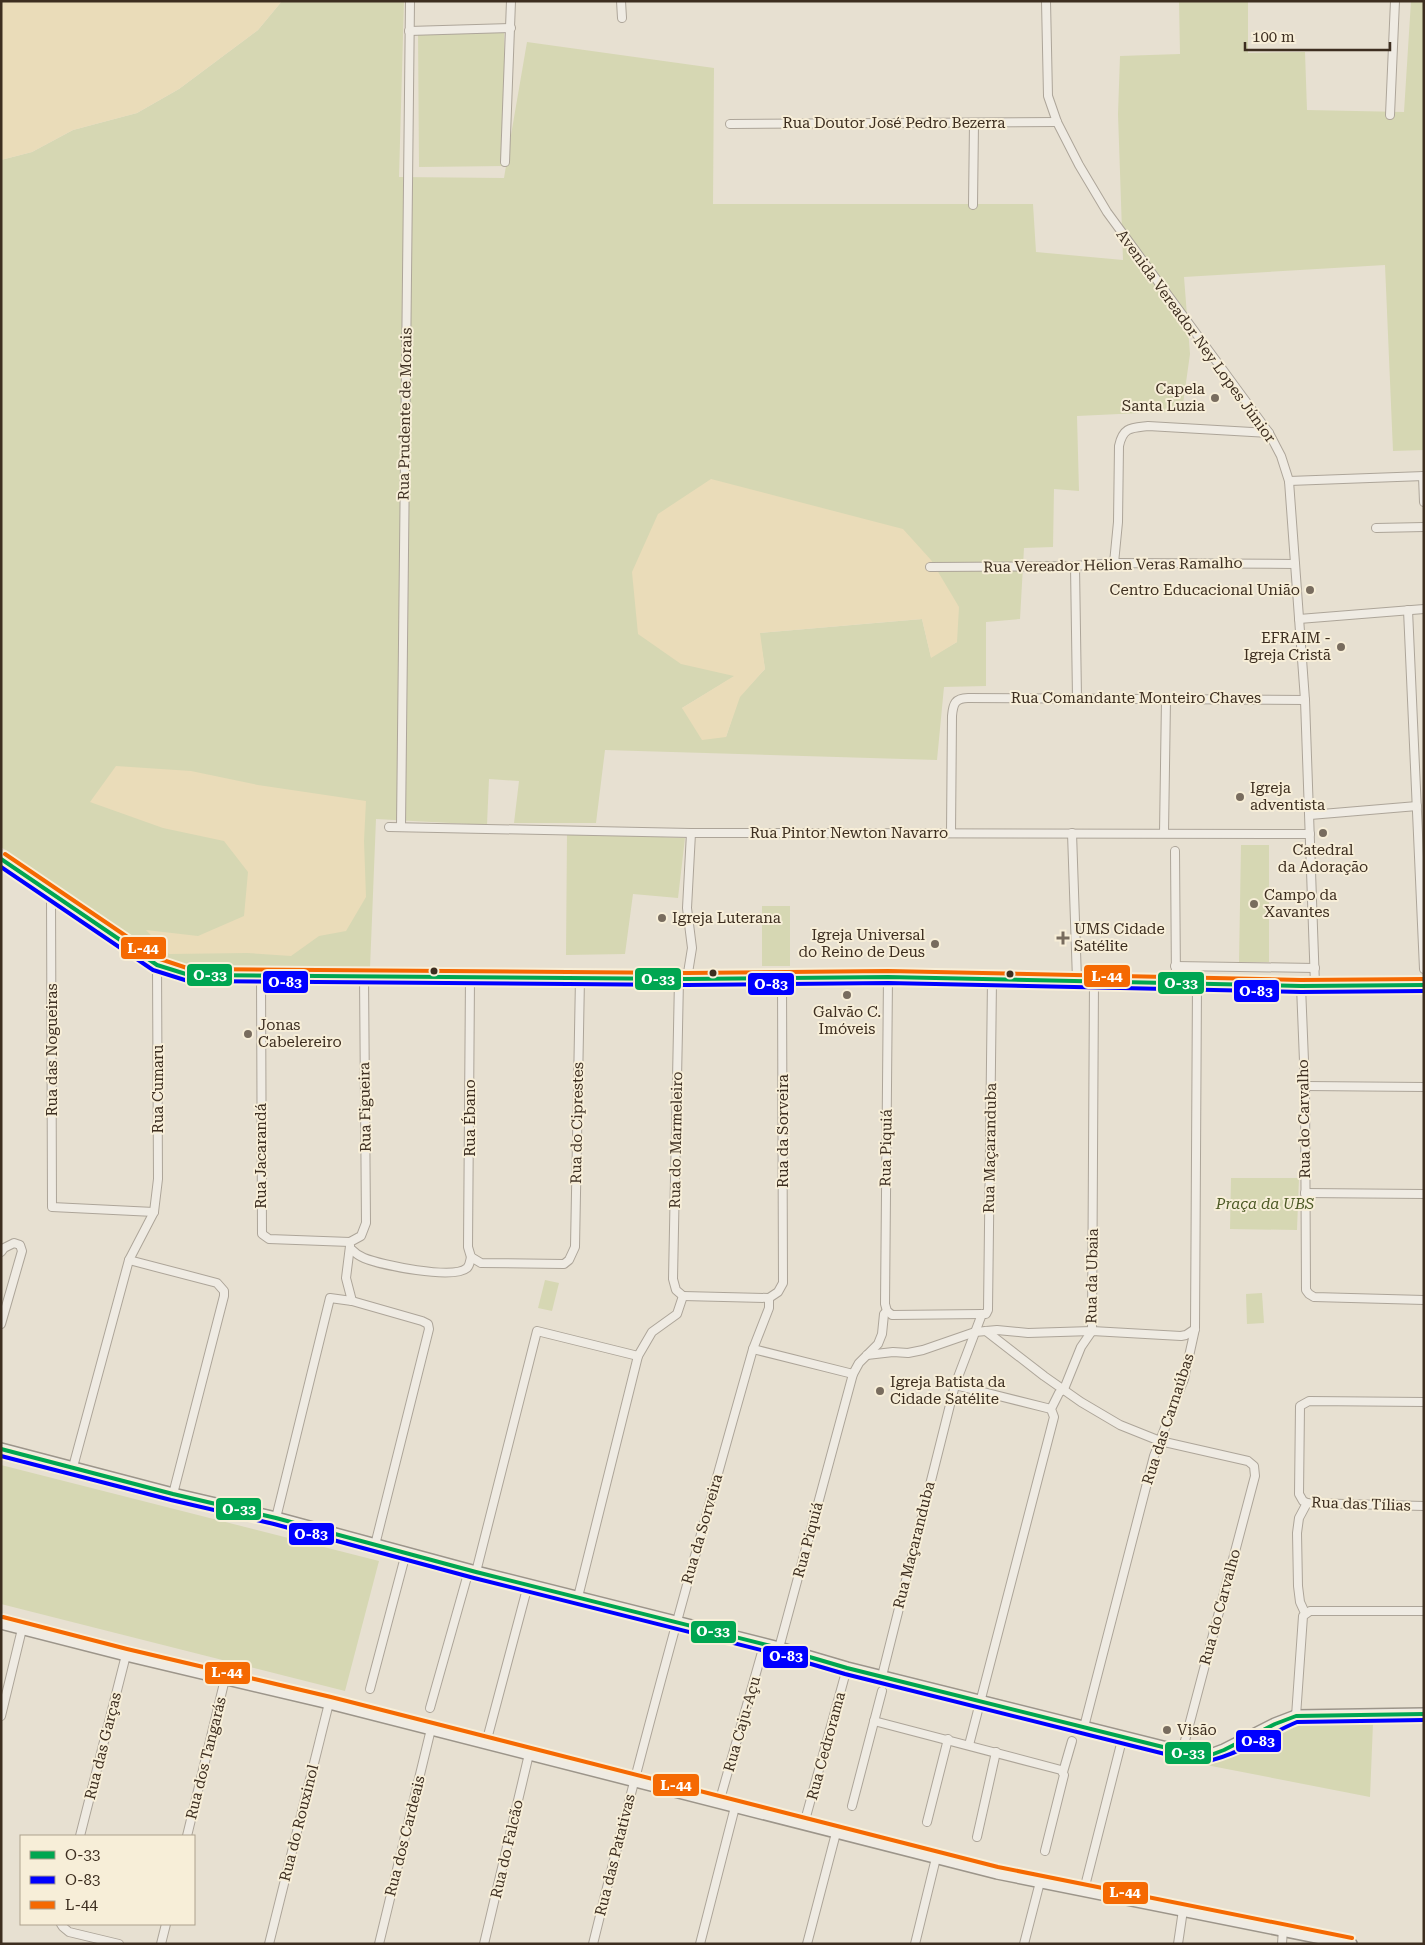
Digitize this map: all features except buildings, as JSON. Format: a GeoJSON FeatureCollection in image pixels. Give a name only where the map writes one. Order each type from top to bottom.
{"type":"FeatureCollection","features":[{"type":"Feature","properties":{"kind":"street","name":"Rua Prudente de Morais"},"geometry":{"type":"LineString","coordinates":[[401,827],[410,1]]}},
{"type":"Feature","properties":{"kind":"street"},"geometry":{"type":"LineString","coordinates":[[505,162],[512,1]]}},
{"type":"Feature","properties":{"kind":"street"},"geometry":{"type":"LineString","coordinates":[[621,1],[622,18]]}},
{"type":"Feature","properties":{"kind":"street","name":"Avenida Vereador Ney Lopes Júnior"},"geometry":{"type":"LineString","coordinates":[[1046,1],[1048,96],[1057,122],[1079,165],[1108,212],[1176,308],[1269,433],[1281,456],[1289,481],[1305,700],[1315,985]]}},
{"type":"Feature","properties":{"kind":"street"},"geometry":{"type":"LineString","coordinates":[[1390,115],[1395,1]]}},
{"type":"Feature","properties":{"kind":"street"},"geometry":{"type":"LineString","coordinates":[[409,31],[511,28]]}},
{"type":"Feature","properties":{"kind":"street"},"geometry":{"type":"LineString","coordinates":[[973,205],[974,122]]}},
{"type":"Feature","properties":{"kind":"street","name":"Rua Doutor José Pedro Bezerra"},"geometry":{"type":"LineString","coordinates":[[730,124],[1057,122]]}},
{"type":"Feature","properties":{"kind":"street"},"geometry":{"type":"LineString","coordinates":[[1114,563],[1118,522],[1119,446],[1125,431],[1131,428],[1148,426],[1269,433]]}},
{"type":"Feature","properties":{"kind":"street"},"geometry":{"type":"LineString","coordinates":[[1289,481],[1424,476],[1424,502]]}},
{"type":"Feature","properties":{"kind":"street"},"geometry":{"type":"LineString","coordinates":[[1376,528],[1424,527]]}},
{"type":"Feature","properties":{"kind":"street","name":"Rua Vereador Helion Veras Ramalho"},"geometry":{"type":"LineString","coordinates":[[930,566],[1075,566],[1114,563],[1295,564]]}},
{"type":"Feature","properties":{"kind":"street"},"geometry":{"type":"LineString","coordinates":[[1075,566],[1077,698]]}},
{"type":"Feature","properties":{"kind":"street"},"geometry":{"type":"LineString","coordinates":[[1299,619],[1424,609]]}},
{"type":"Feature","properties":{"kind":"street"},"geometry":{"type":"LineString","coordinates":[[1408,610],[1424,969]]}},
{"type":"Feature","properties":{"kind":"street"},"geometry":{"type":"LineString","coordinates":[[1164,833],[1166,698]]}},
{"type":"Feature","properties":{"kind":"street","name":"Rua Comandante Monteiro Chaves"},"geometry":{"type":"LineString","coordinates":[[951,833],[952,708],[957,699],[1166,698],[1305,700]]}},
{"type":"Feature","properties":{"kind":"street"},"geometry":{"type":"LineString","coordinates":[[1310,815],[1418,806]]}},
{"type":"Feature","properties":{"kind":"street","name":"Rua Pintor Newton Navarro"},"geometry":{"type":"LineString","coordinates":[[388,827],[691,833],[1072,832],[1310,834]]}},
{"type":"Feature","properties":{"kind":"street"},"geometry":{"type":"LineString","coordinates":[[1072,832],[1077,980]]}},
{"type":"Feature","properties":{"kind":"street","name":"Rua do Marmeleiro"},"geometry":{"type":"LineString","coordinates":[[683,1296],[676,1290],[673,1279],[683,979],[692,948],[687,908],[691,833]]}},
{"type":"Feature","properties":{"kind":"street"},"geometry":{"type":"LineString","coordinates":[[1175,851],[1176,983]]}},
{"type":"Feature","properties":{"kind":"street"},"geometry":{"type":"LineString","coordinates":[[1,859],[157,965],[189,975],[683,979],[888,977],[1301,986],[1424,985]]}},
{"type":"Feature","properties":{"kind":"street","name":"Rua das Nogueiras"},"geometry":{"type":"LineString","coordinates":[[51,893],[52,1207],[154,1212]]}},
{"type":"Feature","properties":{"kind":"street","name":"Rua Cumaru"},"geometry":{"type":"LineString","coordinates":[[154,1212],[158,1179],[157,965]]}},
{"type":"Feature","properties":{"kind":"street"},"geometry":{"type":"LineString","coordinates":[[1175,966],[1315,968]]}},
{"type":"Feature","properties":{"kind":"street"},"geometry":{"type":"LineString","coordinates":[[1214,967],[1214,984]]}},
{"type":"Feature","properties":{"kind":"street"},"geometry":{"type":"LineString","coordinates":[[1241,985],[1242,968]]}},
{"type":"Feature","properties":{"kind":"street","name":"Rua Jacarandá"},"geometry":{"type":"LineString","coordinates":[[261,975],[262,1234],[269,1239],[350,1246]]}},
{"type":"Feature","properties":{"kind":"street","name":"Rua Figueira"},"geometry":{"type":"LineString","coordinates":[[350,1246],[361,1236],[366,1223],[364,976]]}},
{"type":"Feature","properties":{"kind":"street","name":"Rua Piquiá"},"geometry":{"type":"LineString","coordinates":[[779,1648],[853,1374],[866,1355],[881,1339],[883,1319],[889,1313],[884,1304],[888,977]]}},
{"type":"Feature","properties":{"kind":"street","name":"Rua Ébano"},"geometry":{"type":"LineString","coordinates":[[470,978],[468,1247],[471,1257]]}},
{"type":"Feature","properties":{"kind":"street","name":"Rua do Ciprestes"},"geometry":{"type":"LineString","coordinates":[[471,1257],[481,1263],[564,1264],[569,1260],[575,1247],[580,978]]}},
{"type":"Feature","properties":{"kind":"street","name":"Rua da Sorveira"},"geometry":{"type":"LineString","coordinates":[[676,1622],[752,1348],[769,1308],[769,1298],[778,1292],[783,1283],[782,979]]}},
{"type":"Feature","properties":{"kind":"street","name":"Rua Maçaranduba"},"geometry":{"type":"LineString","coordinates":[[882,1676],[955,1386],[975,1332],[988,1310],[992,980]]}},
{"type":"Feature","properties":{"kind":"street","name":"Rua da Ubaia"},"geometry":{"type":"LineString","coordinates":[[1051,1409],[1059,1393],[1064,1389],[1081,1347],[1092,1330],[1094,981]]}},
{"type":"Feature","properties":{"kind":"street","name":"Rua das Carnaúbas"},"geometry":{"type":"LineString","coordinates":[[1084,1727],[1154,1456],[1184,1379],[1195,1329],[1197,984]]}},
{"type":"Feature","properties":{"kind":"street","name":"Rua do Carvalho"},"geometry":{"type":"LineString","coordinates":[[1301,986],[1305,1086],[1306,1290],[1314,1297],[1424,1300]]}},
{"type":"Feature","properties":{"kind":"street"},"geometry":{"type":"LineString","coordinates":[[1305,1086],[1424,1088]]}},
{"type":"Feature","properties":{"kind":"street"},"geometry":{"type":"LineString","coordinates":[[1305,1193],[1424,1194]]}},
{"type":"Feature","properties":{"kind":"street"},"geometry":{"type":"LineString","coordinates":[[73,1467],[129,1260],[154,1212]]}},
{"type":"Feature","properties":{"kind":"street"},"geometry":{"type":"LineString","coordinates":[[1,1252],[4,1248],[14,1244],[20,1245],[22,1251],[5,1292],[1,1324]]}},
{"type":"Feature","properties":{"kind":"street"},"geometry":{"type":"LineString","coordinates":[[350,1246],[364,1258],[422,1271],[450,1273],[466,1269],[470,1265],[471,1257]]}},
{"type":"Feature","properties":{"kind":"street"},"geometry":{"type":"LineString","coordinates":[[350,1246],[346,1278],[352,1301]]}},
{"type":"Feature","properties":{"kind":"street"},"geometry":{"type":"LineString","coordinates":[[129,1260],[217,1283],[224,1291],[173,1494]]}},
{"type":"Feature","properties":{"kind":"street"},"geometry":{"type":"LineString","coordinates":[[578,1597],[638,1356],[652,1332],[677,1314],[683,1296],[769,1298]]}},
{"type":"Feature","properties":{"kind":"street"},"geometry":{"type":"LineString","coordinates":[[276,1518],[330,1298],[352,1301],[428,1324],[429,1335],[375,1545]]}},
{"type":"Feature","properties":{"kind":"street"},"geometry":{"type":"LineString","coordinates":[[889,1313],[984,1314]]}},
{"type":"Feature","properties":{"kind":"street"},"geometry":{"type":"LineString","coordinates":[[866,1355],[893,1352],[908,1353],[923,1350],[975,1332],[986,1331],[1028,1333],[1092,1330],[1181,1336],[1195,1329]]}},
{"type":"Feature","properties":{"kind":"street"},"geometry":{"type":"LineString","coordinates":[[430,1708],[472,1571],[537,1331],[638,1356]]}},
{"type":"Feature","properties":{"kind":"street"},"geometry":{"type":"LineString","coordinates":[[986,1331],[1081,1402],[1120,1425],[1160,1441]]}},
{"type":"Feature","properties":{"kind":"street"},"geometry":{"type":"LineString","coordinates":[[752,1348],[853,1374]]}},
{"type":"Feature","properties":{"kind":"street"},"geometry":{"type":"LineString","coordinates":[[955,1386],[1051,1409],[1054,1417],[982,1701],[969,1745]]}},
{"type":"Feature","properties":{"kind":"street"},"geometry":{"type":"LineString","coordinates":[[1306,1613],[1300,1602],[1298,1586],[1297,1533],[1304,1501],[1299,1494],[1300,1406],[1306,1402],[1424,1402]]}},
{"type":"Feature","properties":{"kind":"street","name":"Rua do Carvalho"},"geometry":{"type":"LineString","coordinates":[[1160,1441],[1248,1461],[1255,1470],[1255,1476],[1182,1752]]}},
{"type":"Feature","properties":{"kind":"street"},"geometry":{"type":"LineString","coordinates":[[1,1449],[779,1648],[847,1668],[1199,1756],[1216,1754],[1275,1724],[1296,1716],[1424,1714]]}},
{"type":"Feature","properties":{"kind":"street","name":"Rua das Tílias"},"geometry":{"type":"LineString","coordinates":[[1304,1501],[1424,1506]]}},
{"type":"Feature","properties":{"kind":"street"},"geometry":{"type":"LineString","coordinates":[[370,1689],[406,1553]]}},
{"type":"Feature","properties":{"kind":"street"},"geometry":{"type":"LineString","coordinates":[[486,1743],[528,1585]]}},
{"type":"Feature","properties":{"kind":"street"},"geometry":{"type":"LineString","coordinates":[[1306,1613],[1424,1611]]}},
{"type":"Feature","properties":{"kind":"street"},"geometry":{"type":"LineString","coordinates":[[1296,1716],[1303,1616],[1306,1613]]}},
{"type":"Feature","properties":{"kind":"street","name":"Rua das Patativas"},"geometry":{"type":"LineString","coordinates":[[592,1944],[676,1622]]}},
{"type":"Feature","properties":{"kind":"street"},"geometry":{"type":"LineString","coordinates":[[1,1623],[329,1703],[936,1858],[1040,1882],[1351,1944]]}},
{"type":"Feature","properties":{"kind":"street"},"geometry":{"type":"LineString","coordinates":[[1,1716],[22,1629]]}},
{"type":"Feature","properties":{"kind":"street","name":"Rua Caju-Açu"},"geometry":{"type":"LineString","coordinates":[[719,1803],[764,1645]]}},
{"type":"Feature","properties":{"kind":"street","name":"Rua das Garças"},"geometry":{"type":"LineString","coordinates":[[80,1835],[126,1655]]}},
{"type":"Feature","properties":{"kind":"street","name":"Rua Cedrorama"},"geometry":{"type":"LineString","coordinates":[[804,1824],[847,1668]]}},
{"type":"Feature","properties":{"kind":"street","name":"Rua dos Tangarás"},"geometry":{"type":"LineString","coordinates":[[187,1835],[225,1679]]}},
{"type":"Feature","properties":{"kind":"street"},"geometry":{"type":"LineString","coordinates":[[852,1806],[882,1691]]}},
{"type":"Feature","properties":{"kind":"street","name":"Rua do Rouxinol"},"geometry":{"type":"LineString","coordinates":[[269,1944],[329,1703]]}},
{"type":"Feature","properties":{"kind":"street"},"geometry":{"type":"LineString","coordinates":[[874,1721],[1059,1768],[1063,1772]]}},
{"type":"Feature","properties":{"kind":"street","name":"Rua dos Cardeais"},"geometry":{"type":"LineString","coordinates":[[379,1944],[430,1729]]}},
{"type":"Feature","properties":{"kind":"street"},"geometry":{"type":"LineString","coordinates":[[1084,1890],[1123,1736]]}},
{"type":"Feature","properties":{"kind":"street"},"geometry":{"type":"LineString","coordinates":[[927,1822],[948,1739]]}},
{"type":"Feature","properties":{"kind":"street"},"geometry":{"type":"LineString","coordinates":[[1045,1852],[1072,1741]]}},
{"type":"Feature","properties":{"kind":"street"},"geometry":{"type":"LineString","coordinates":[[977,1837],[996,1752]]}},
{"type":"Feature","properties":{"kind":"street","name":"Rua do Falcão"},"geometry":{"type":"LineString","coordinates":[[484,1944],[529,1754]]}},
{"type":"Feature","properties":{"kind":"street"},"geometry":{"type":"LineString","coordinates":[[700,1944],[735,1807]]}},
{"type":"Feature","properties":{"kind":"street"},"geometry":{"type":"LineString","coordinates":[[807,1944],[836,1832]]}},
{"type":"Feature","properties":{"kind":"street"},"geometry":{"type":"LineString","coordinates":[[915,1944],[936,1858]]}},
{"type":"Feature","properties":{"kind":"street"},"geometry":{"type":"LineString","coordinates":[[1024,1944],[1040,1882]]}},
{"type":"Feature","properties":{"kind":"street"},"geometry":{"type":"LineString","coordinates":[[1178,1944],[1182,1910]]}},
{"type":"Feature","properties":{"kind":"street"},"geometry":{"type":"LineString","coordinates":[[62,1925],[69,1932],[119,1944]]}},
{"type":"Feature","properties":{"kind":"street"},"geometry":{"type":"LineString","coordinates":[[161,1944],[166,1925]]}},
{"type":"Feature","properties":{"kind":"street"},"geometry":{"type":"LineString","coordinates":[[1282,1944],[1283,1929]]}},
{"type":"Feature","properties":{"kind":"green space"},"geometry":{"type":"Polygon","coordinates":[[[282,1],[404,1],[399,177],[504,178],[506,166],[419,167],[418,30],[504,28],[506,164],[527,42],[714,68],[713,204],[1033,204],[1036,252],[1123,260],[1118,114],[1120,56],[1180,54],[1179,1],[1248,1],[1248,53],[1305,52],[1307,110],[1404,112],[1411,1],[1424,1],[1424,450],[1393,451],[1385,265],[1184,277],[1190,354],[1182,411],[1077,416],[1079,491],[1054,489],[1053,547],[1024,548],[1020,619],[986,622],[986,686],[944,687],[937,760],[605,750],[596,823],[514,823],[519,781],[489,779],[487,825],[376,819],[370,968],[183,966],[161,959],[1,847],[1,160],[32,152],[73,130],[137,113],[179,89],[258,30],[282,1]],[[711,479],[735,676],[682,708],[726,737],[739,697],[765,669],[759,633],[922,619],[931,657],[957,642],[711,479]]]}},
{"type":"Feature","properties":{"kind":"green space"},"geometry":{"type":"Polygon","coordinates":[[[567,833],[685,838],[678,898],[633,894],[625,954],[566,955],[567,833]]]}},
{"type":"Feature","properties":{"kind":"green space","name":"Campo da Xavantes"},"geometry":{"type":"Polygon","coordinates":[[[1241,845],[1269,845],[1269,962],[1239,962],[1241,845]]]}},
{"type":"Feature","properties":{"kind":"green space"},"geometry":{"type":"Polygon","coordinates":[[[762,906],[790,906],[790,966],[762,966],[762,906]]]}},
{"type":"Feature","properties":{"kind":"green space","name":"Praça da UBS"},"geometry":{"type":"Polygon","coordinates":[[[1231,1178],[1299,1178],[1297,1230],[1230,1229],[1231,1178]]]}},
{"type":"Feature","properties":{"kind":"green space"},"geometry":{"type":"Polygon","coordinates":[[[545,1280],[559,1283],[552,1311],[538,1308],[545,1280]]]}},
{"type":"Feature","properties":{"kind":"green space"},"geometry":{"type":"Polygon","coordinates":[[[1262,1293],[1264,1323],[1247,1324],[1246,1294],[1262,1293]]]}},
{"type":"Feature","properties":{"kind":"green space"},"geometry":{"type":"Polygon","coordinates":[[[1,1465],[379,1561],[345,1691],[1,1604],[1,1465]]]}},
{"type":"Feature","properties":{"kind":"green space"},"geometry":{"type":"Polygon","coordinates":[[[1299,1722],[1373,1723],[1370,1797],[1201,1764],[1202,1760],[1230,1751],[1284,1726],[1299,1722]]]}},
{"type":"Feature","properties":{"kind":"sand"},"geometry":{"type":"Polygon","coordinates":[[[1,1],[282,1],[258,30],[179,89],[137,113],[73,130],[32,152],[1,160],[1,1]]]}},
{"type":"Feature","properties":{"kind":"sand"},"geometry":{"type":"Polygon","coordinates":[[[711,479],[903,529],[931,560],[959,607],[957,642],[931,658],[922,619],[760,633],[765,669],[740,697],[726,737],[702,740],[682,708],[734,676],[681,664],[638,634],[632,572],[658,514],[711,479]]]}},
{"type":"Feature","properties":{"kind":"sand"},"geometry":{"type":"Polygon","coordinates":[[[116,766],[191,771],[258,785],[366,801],[364,841],[366,897],[346,931],[319,936],[291,956],[247,953],[169,954],[146,930],[198,936],[244,916],[248,872],[224,841],[163,828],[90,802],[116,766]]]}},
{"type":"Feature","properties":{"kind":"transit line","name":"L-44"},"geometry":{"type":"LineString","coordinates":[[5,854],[160,959],[190,969],[687,973],[888,971],[1301,980],[1424,979]]}},
{"type":"Feature","properties":{"kind":"transit line","name":"O-33"},"geometry":{"type":"LineString","coordinates":[[1,859],[157,965],[189,975],[687,979],[888,977],[1301,986],[1424,985]]}},
{"type":"Feature","properties":{"kind":"transit line","name":"O-83"},"geometry":{"type":"LineString","coordinates":[[1,867],[153,970],[188,981],[687,985],[888,983],[1301,992],[1424,991]]}},
{"type":"Feature","properties":{"kind":"transit line","name":"O-33"},"geometry":{"type":"LineString","coordinates":[[1,1449],[779,1648],[847,1668],[1199,1756],[1208,1756],[1224,1750],[1275,1724],[1296,1716],[1424,1714]]}},
{"type":"Feature","properties":{"kind":"transit line","name":"O-83"},"geometry":{"type":"LineString","coordinates":[[1,1456],[171,1500],[274,1524],[474,1578],[777,1654],[845,1674],[1197,1762],[1208,1761],[1233,1753],[1297,1722],[1424,1720]]}},
{"type":"Feature","properties":{"kind":"transit line","name":"L-44"},"geometry":{"type":"LineString","coordinates":[[3,1617],[127,1649],[331,1697],[998,1867],[1352,1938]]}},
{"type":"Feature","properties":{"kind":"place","name":"Capela Santa Luzia"},"geometry":{"type":"Point","coordinates":[1215,398]}},
{"type":"Feature","properties":{"kind":"place","name":"Centro Educacional União"},"geometry":{"type":"Point","coordinates":[1310,590]}},
{"type":"Feature","properties":{"kind":"place","name":"EFRAIM - Igreja Cristã"},"geometry":{"type":"Point","coordinates":[1341,647]}},
{"type":"Feature","properties":{"kind":"place","name":"Igreja adventista"},"geometry":{"type":"Point","coordinates":[1240,797]}},
{"type":"Feature","properties":{"kind":"place","name":"Catedral da Adoração"},"geometry":{"type":"Point","coordinates":[1323,833]}},
{"type":"Feature","properties":{"kind":"place","name":"Campo da Xavantes"},"geometry":{"type":"Point","coordinates":[1254,904]}},
{"type":"Feature","properties":{"kind":"place","name":"Igreja Luterana"},"geometry":{"type":"Point","coordinates":[662,918]}},
{"type":"Feature","properties":{"kind":"place","name":"UMS Cidade Satélite"},"geometry":{"type":"Point","coordinates":[1063,938]}},
{"type":"Feature","properties":{"kind":"place","name":"Igreja Universal do Reino de Deus"},"geometry":{"type":"Point","coordinates":[935,944]}},
{"type":"Feature","properties":{"kind":"place","name":"Galvão C. Imóveis"},"geometry":{"type":"Point","coordinates":[847,995]}},
{"type":"Feature","properties":{"kind":"place","name":"Jonas Cabelereiro"},"geometry":{"type":"Point","coordinates":[248,1034]}},
{"type":"Feature","properties":{"kind":"place","name":"Igreja Batista da Cidade Satélite"},"geometry":{"type":"Point","coordinates":[880,1391]}},
{"type":"Feature","properties":{"kind":"place","name":"Visão"},"geometry":{"type":"Point","coordinates":[1167,1730]}}]}
